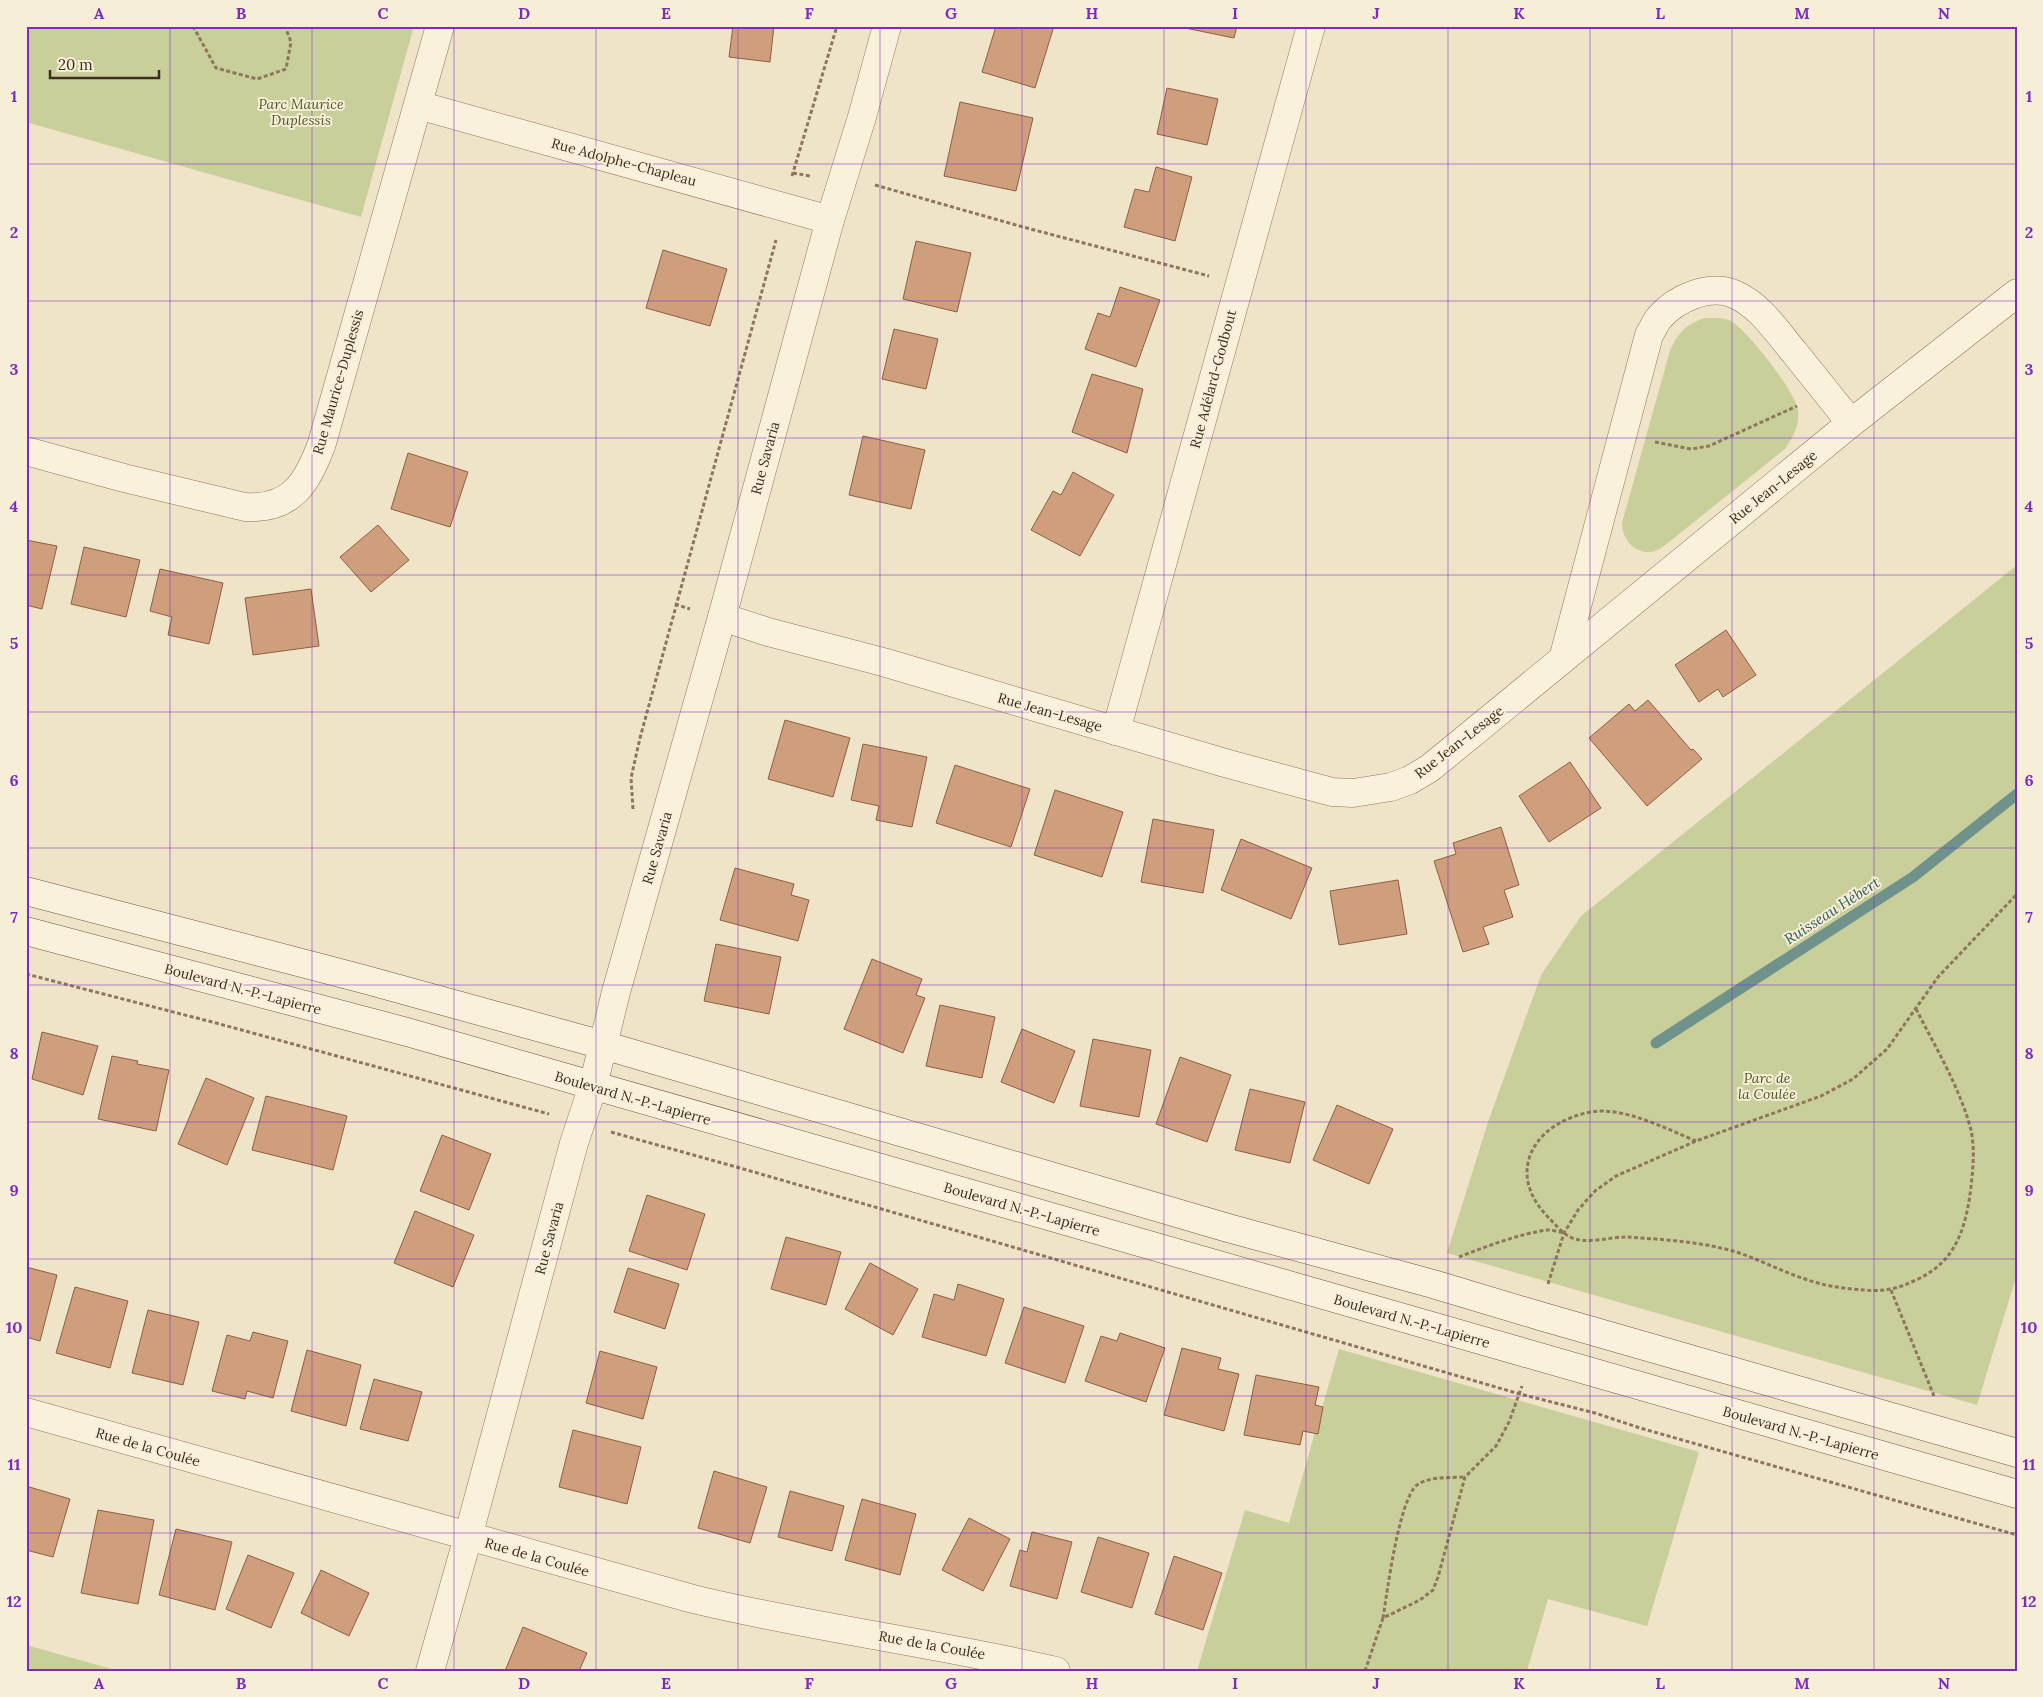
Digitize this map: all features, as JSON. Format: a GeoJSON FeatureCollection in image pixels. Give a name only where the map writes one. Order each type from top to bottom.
{"type":"FeatureCollection","features":[{"type":"Feature","properties":{"kind":"street","name":"Rue Maurice-Duplessis"},"geometry":{"type":"LineString","coordinates":[[26,451],[245,508],[274,506],[305,482],[322,443],[440,26]]}},
{"type":"Feature","properties":{"kind":"street","name":"Rue Savaria"},"geometry":{"type":"LineString","coordinates":[[430,1671],[574,1143],[593,1086],[618,982],[722,617],[830,220],[862,117],[887,26]]}},
{"type":"Feature","properties":{"kind":"street","name":"Rue Adélard-Godbout"},"geometry":{"type":"LineString","coordinates":[[1116,731],[1311,26]]}},
{"type":"Feature","properties":{"kind":"street","name":"Rue Adolphe-Chapleau"},"geometry":{"type":"LineString","coordinates":[[418,105],[830,220]]}},
{"type":"Feature","properties":{"kind":"street"},"geometry":{"type":"LineString","coordinates":[[1563,659],[1649,335],[1659,319],[1669,309],[1692,295],[1703,292],[1729,293],[1745,300],[1773,326],[1851,423]]}},
{"type":"Feature","properties":{"kind":"street","name":"Rue Jean-Lesage"},"geometry":{"type":"LineString","coordinates":[[722,617],[768,632],[883,662],[1332,792],[1353,793],[1372,791],[1410,780],[1430,768],[1851,423],[2017,293]]}},
{"type":"Feature","properties":{"kind":"street"},"geometry":{"type":"LineString","coordinates":[[26,891],[364,979],[603,1046],[2017,1453]]}},
{"type":"Feature","properties":{"kind":"street","name":"Boulevard N.-P.-Lapierre"},"geometry":{"type":"LineString","coordinates":[[26,931],[407,1032],[2017,1494]]}},
{"type":"Feature","properties":{"kind":"street","name":"Rue de la Coulée"},"geometry":{"type":"LineString","coordinates":[[26,1412],[468,1537],[745,1612],[982,1654],[1056,1671]]}},
{"type":"Feature","properties":{"kind":"path"},"geometry":{"type":"LineString","coordinates":[[193,26],[216,68],[258,79],[286,69],[291,42],[285,26]]}},
{"type":"Feature","properties":{"kind":"path"},"geometry":{"type":"LineString","coordinates":[[793,173],[836,26]]}},
{"type":"Feature","properties":{"kind":"path"},"geometry":{"type":"LineString","coordinates":[[877,185],[1023,227],[1217,278]]}},
{"type":"Feature","properties":{"kind":"path"},"geometry":{"type":"LineString","coordinates":[[633,812],[631,778],[640,738],[774,244]]}},
{"type":"Feature","properties":{"kind":"path"},"geometry":{"type":"LineString","coordinates":[[1646,439],[1692,449],[1709,446],[1797,406]]}},
{"type":"Feature","properties":{"kind":"path"},"geometry":{"type":"LineString","coordinates":[[1547,1287],[1564,1233],[1578,1210],[1595,1191],[1616,1176],[1696,1141],[1821,1096],[1853,1079],[1887,1049],[1938,977],[2017,894]]}},
{"type":"Feature","properties":{"kind":"path"},"geometry":{"type":"LineString","coordinates":[[26,974],[216,1023],[520,1106]]}},
{"type":"Feature","properties":{"kind":"path"},"geometry":{"type":"LineString","coordinates":[[1696,1141],[1642,1120],[1606,1112],[1583,1114],[1551,1129],[1538,1142],[1528,1158],[1526,1170],[1532,1196],[1544,1213],[1570,1238],[1581,1240],[1624,1237],[1721,1248],[1807,1280],[1832,1286],[1867,1290],[1891,1290],[1906,1285],[1936,1270],[1955,1246],[1962,1230],[1970,1194],[1974,1150],[1970,1129],[1962,1106],[1916,1009]]}},
{"type":"Feature","properties":{"kind":"path"},"geometry":{"type":"LineString","coordinates":[[620,1136],[747,1170],[1520,1394],[1595,1413],[1640,1428],[2017,1535]]}},
{"type":"Feature","properties":{"kind":"path"},"geometry":{"type":"LineString","coordinates":[[1452,1260],[1488,1246],[1538,1232],[1550,1230],[1564,1233]]}},
{"type":"Feature","properties":{"kind":"path"},"geometry":{"type":"LineString","coordinates":[[1891,1290],[1934,1398]]}},
{"type":"Feature","properties":{"kind":"path"},"geometry":{"type":"LineString","coordinates":[[1383,1618],[1420,1600],[1433,1590],[1465,1477],[1496,1446],[1509,1422],[1520,1394]]}},
{"type":"Feature","properties":{"kind":"path"},"geometry":{"type":"LineString","coordinates":[[1366,1671],[1383,1618],[1390,1568],[1407,1502],[1413,1488],[1427,1480],[1465,1477]]}},
{"type":"Feature","properties":{"kind":"green space","name":"Parc Maurice Duplessis"},"geometry":{"type":"Polygon","coordinates":[[[26,26],[414,26],[361,217],[26,122],[26,26]]]}},
{"type":"Feature","properties":{"kind":"green space"},"geometry":{"type":"Polygon","coordinates":[[[1705,318],[1722,318],[1731,321],[1748,336],[1789,389],[1798,410],[1797,426],[1785,449],[1664,546],[1655,551],[1644,552],[1638,550],[1626,539],[1622,523],[1669,354],[1682,331],[1692,323],[1705,318]]]}},
{"type":"Feature","properties":{"kind":"green space","name":"Parc de la Coulée"},"geometry":{"type":"Polygon","coordinates":[[[2017,565],[2017,1274],[1977,1405],[1447,1253],[1488,1122],[1541,975],[1581,916],[2017,565]]]}},
{"type":"Feature","properties":{"kind":"green space"},"geometry":{"type":"Polygon","coordinates":[[[1339,1349],[1699,1452],[1647,1626],[1548,1599],[1527,1671],[1197,1671],[1245,1510],[1289,1523],[1339,1349]]]}},
{"type":"Feature","properties":{"kind":"green space"},"geometry":{"type":"Polygon","coordinates":[[[26,1645],[119,1671],[26,1671],[26,1645]]]}},
{"type":"Feature","properties":{"kind":"building"},"geometry":{"type":"Polygon","coordinates":[[[733,26],[774,26],[770,62],[729,57],[733,26]]]}},
{"type":"Feature","properties":{"kind":"building"},"geometry":{"type":"Polygon","coordinates":[[[996,26],[1054,26],[1035,88],[982,72],[996,26]]]}},
{"type":"Feature","properties":{"kind":"building"},"geometry":{"type":"Polygon","coordinates":[[[1186,26],[1237,26],[1234,38],[1185,28],[1186,26]]]}},
{"type":"Feature","properties":{"kind":"building"},"geometry":{"type":"Polygon","coordinates":[[[1167,88],[1218,99],[1207,145],[1157,134],[1167,88]]]}},
{"type":"Feature","properties":{"kind":"building"},"geometry":{"type":"Polygon","coordinates":[[[960,102],[1033,118],[1016,191],[944,176],[960,102]]]}},
{"type":"Feature","properties":{"kind":"building"},"geometry":{"type":"Polygon","coordinates":[[[1156,167],[1192,177],[1175,241],[1124,227],[1135,189],[1149,192],[1156,167]]]}},
{"type":"Feature","properties":{"kind":"building"},"geometry":{"type":"Polygon","coordinates":[[[916,241],[971,253],[957,312],[903,299],[916,241]]]}},
{"type":"Feature","properties":{"kind":"building"},"geometry":{"type":"Polygon","coordinates":[[[663,250],[727,269],[710,326],[646,308],[663,250]]]}},
{"type":"Feature","properties":{"kind":"building"},"geometry":{"type":"Polygon","coordinates":[[[1120,287],[1160,300],[1136,367],[1085,349],[1098,313],[1110,317],[1120,287]]]}},
{"type":"Feature","properties":{"kind":"building"},"geometry":{"type":"Polygon","coordinates":[[[894,329],[938,339],[926,389],[882,379],[894,329]]]}},
{"type":"Feature","properties":{"kind":"building"},"geometry":{"type":"Polygon","coordinates":[[[1092,374],[1143,389],[1127,453],[1072,432],[1092,374]]]}},
{"type":"Feature","properties":{"kind":"building"},"geometry":{"type":"Polygon","coordinates":[[[863,436],[925,450],[911,509],[849,495],[863,436]]]}},
{"type":"Feature","properties":{"kind":"building"},"geometry":{"type":"Polygon","coordinates":[[[408,453],[468,472],[450,527],[391,509],[408,453]]]}},
{"type":"Feature","properties":{"kind":"building"},"geometry":{"type":"Polygon","coordinates":[[[1073,472],[1114,495],[1080,556],[1031,530],[1053,491],[1061,495],[1073,472]]]}},
{"type":"Feature","properties":{"kind":"building"},"geometry":{"type":"Polygon","coordinates":[[[378,525],[409,560],[371,592],[340,557],[378,525]]]}},
{"type":"Feature","properties":{"kind":"building"},"geometry":{"type":"Polygon","coordinates":[[[26,540],[57,546],[42,609],[26,605],[26,540]]]}},
{"type":"Feature","properties":{"kind":"building"},"geometry":{"type":"Polygon","coordinates":[[[84,547],[140,560],[126,617],[71,604],[84,547]]]}},
{"type":"Feature","properties":{"kind":"building"},"geometry":{"type":"Polygon","coordinates":[[[160,569],[223,583],[209,644],[168,635],[172,617],[150,611],[160,569]]]}},
{"type":"Feature","properties":{"kind":"building"},"geometry":{"type":"Polygon","coordinates":[[[311,589],[319,646],[253,655],[245,598],[311,589]]]}},
{"type":"Feature","properties":{"kind":"building"},"geometry":{"type":"Polygon","coordinates":[[[1726,630],[1756,675],[1723,697],[1718,689],[1699,702],[1675,665],[1726,630]]]}},
{"type":"Feature","properties":{"kind":"building"},"geometry":{"type":"Polygon","coordinates":[[[1648,700],[1691,750],[1693,749],[1702,759],[1647,806],[1589,738],[1629,704],[1635,711],[1648,700]]]}},
{"type":"Feature","properties":{"kind":"building"},"geometry":{"type":"Polygon","coordinates":[[[785,720],[850,738],[833,797],[768,779],[785,720]]]}},
{"type":"Feature","properties":{"kind":"building"},"geometry":{"type":"Polygon","coordinates":[[[863,744],[927,757],[912,827],[876,820],[879,806],[851,800],[863,744]]]}},
{"type":"Feature","properties":{"kind":"building"},"geometry":{"type":"Polygon","coordinates":[[[1570,762],[1601,808],[1549,842],[1519,796],[1570,762]]]}},
{"type":"Feature","properties":{"kind":"building"},"geometry":{"type":"Polygon","coordinates":[[[955,765],[1030,789],[1011,847],[936,823],[955,765]]]}},
{"type":"Feature","properties":{"kind":"building"},"geometry":{"type":"Polygon","coordinates":[[[1055,790],[1123,812],[1102,877],[1034,855],[1055,790]]]}},
{"type":"Feature","properties":{"kind":"building"},"geometry":{"type":"Polygon","coordinates":[[[1153,819],[1214,830],[1203,893],[1141,882],[1153,819]]]}},
{"type":"Feature","properties":{"kind":"building"},"geometry":{"type":"Polygon","coordinates":[[[1501,827],[1519,885],[1504,890],[1513,917],[1483,927],[1489,944],[1463,952],[1434,861],[1456,854],[1453,843],[1501,827]]]}},
{"type":"Feature","properties":{"kind":"building"},"geometry":{"type":"Polygon","coordinates":[[[1241,839],[1312,868],[1291,919],[1221,890],[1241,839]]]}},
{"type":"Feature","properties":{"kind":"building"},"geometry":{"type":"Polygon","coordinates":[[[735,868],[794,884],[791,895],[809,900],[798,941],[720,920],[735,868]]]}},
{"type":"Feature","properties":{"kind":"building"},"geometry":{"type":"Polygon","coordinates":[[[1398,880],[1407,934],[1339,945],[1330,891],[1398,880]]]}},
{"type":"Feature","properties":{"kind":"building"},"geometry":{"type":"Polygon","coordinates":[[[716,944],[781,957],[769,1014],[704,1001],[716,944]]]}},
{"type":"Feature","properties":{"kind":"building"},"geometry":{"type":"Polygon","coordinates":[[[872,959],[922,979],[916,995],[925,998],[903,1053],[844,1029],[872,959]]]}},
{"type":"Feature","properties":{"kind":"building"},"geometry":{"type":"Polygon","coordinates":[[[940,1005],[995,1017],[982,1078],[926,1066],[940,1005]]]}},
{"type":"Feature","properties":{"kind":"building"},"geometry":{"type":"Polygon","coordinates":[[[1022,1029],[1075,1051],[1054,1103],[1001,1082],[1022,1029]]]}},
{"type":"Feature","properties":{"kind":"building"},"geometry":{"type":"Polygon","coordinates":[[[42,1032],[98,1046],[83,1095],[32,1079],[42,1032]]]}},
{"type":"Feature","properties":{"kind":"building"},"geometry":{"type":"Polygon","coordinates":[[[1093,1039],[1151,1050],[1139,1117],[1080,1106],[1093,1039]]]}},
{"type":"Feature","properties":{"kind":"building"},"geometry":{"type":"Polygon","coordinates":[[[112,1056],[138,1061],[137,1064],[169,1070],[156,1131],[98,1119],[112,1056]]]}},
{"type":"Feature","properties":{"kind":"building"},"geometry":{"type":"Polygon","coordinates":[[[1180,1057],[1231,1075],[1207,1142],[1156,1124],[1180,1057]]]}},
{"type":"Feature","properties":{"kind":"building"},"geometry":{"type":"Polygon","coordinates":[[[206,1078],[254,1098],[227,1165],[178,1144],[206,1078]]]}},
{"type":"Feature","properties":{"kind":"building"},"geometry":{"type":"Polygon","coordinates":[[[1250,1089],[1305,1102],[1290,1163],[1235,1150],[1250,1089]]]}},
{"type":"Feature","properties":{"kind":"building"},"geometry":{"type":"Polygon","coordinates":[[[266,1096],[347,1116],[333,1170],[252,1150],[266,1096]]]}},
{"type":"Feature","properties":{"kind":"building"},"geometry":{"type":"Polygon","coordinates":[[[1337,1105],[1393,1129],[1369,1184],[1313,1160],[1337,1105]]]}},
{"type":"Feature","properties":{"kind":"building"},"geometry":{"type":"Polygon","coordinates":[[[442,1135],[491,1154],[469,1210],[420,1191],[442,1135]]]}},
{"type":"Feature","properties":{"kind":"building"},"geometry":{"type":"Polygon","coordinates":[[[647,1195],[705,1214],[687,1270],[629,1251],[647,1195]]]}},
{"type":"Feature","properties":{"kind":"building"},"geometry":{"type":"Polygon","coordinates":[[[415,1211],[474,1235],[453,1287],[394,1263],[415,1211]]]}},
{"type":"Feature","properties":{"kind":"building"},"geometry":{"type":"Polygon","coordinates":[[[786,1237],[841,1252],[826,1305],[771,1289],[786,1237]]]}},
{"type":"Feature","properties":{"kind":"building"},"geometry":{"type":"Polygon","coordinates":[[[870,1263],[918,1289],[893,1335],[845,1309],[870,1263]]]}},
{"type":"Feature","properties":{"kind":"building"},"geometry":{"type":"Polygon","coordinates":[[[26,1267],[57,1275],[40,1341],[26,1337],[26,1267]]]}},
{"type":"Feature","properties":{"kind":"building"},"geometry":{"type":"Polygon","coordinates":[[[628,1268],[679,1284],[665,1329],[614,1312],[628,1268]]]}},
{"type":"Feature","properties":{"kind":"building"},"geometry":{"type":"Polygon","coordinates":[[[958,1284],[1004,1299],[986,1356],[922,1337],[934,1294],[954,1300],[958,1284]]]}},
{"type":"Feature","properties":{"kind":"building"},"geometry":{"type":"Polygon","coordinates":[[[75,1287],[128,1301],[110,1368],[56,1353],[75,1287]]]}},
{"type":"Feature","properties":{"kind":"building"},"geometry":{"type":"Polygon","coordinates":[[[1024,1307],[1084,1326],[1065,1383],[1005,1363],[1024,1307]]]}},
{"type":"Feature","properties":{"kind":"building"},"geometry":{"type":"Polygon","coordinates":[[[148,1310],[199,1322],[183,1385],[132,1373],[148,1310]]]}},
{"type":"Feature","properties":{"kind":"building"},"geometry":{"type":"Polygon","coordinates":[[[253,1332],[288,1341],[273,1398],[247,1391],[245,1399],[212,1391],[227,1335],[250,1341],[253,1332]]]}},
{"type":"Feature","properties":{"kind":"building"},"geometry":{"type":"Polygon","coordinates":[[[1120,1333],[1165,1348],[1146,1402],[1085,1381],[1101,1336],[1117,1341],[1120,1333]]]}},
{"type":"Feature","properties":{"kind":"building"},"geometry":{"type":"Polygon","coordinates":[[[1182,1348],[1221,1358],[1218,1369],[1239,1374],[1224,1431],[1164,1415],[1182,1348]]]}},
{"type":"Feature","properties":{"kind":"building"},"geometry":{"type":"Polygon","coordinates":[[[307,1350],[361,1365],[346,1426],[291,1411],[307,1350]]]}},
{"type":"Feature","properties":{"kind":"building"},"geometry":{"type":"Polygon","coordinates":[[[600,1351],[657,1367],[643,1419],[586,1403],[600,1351]]]}},
{"type":"Feature","properties":{"kind":"building"},"geometry":{"type":"Polygon","coordinates":[[[1256,1375],[1319,1387],[1315,1405],[1323,1407],[1318,1434],[1303,1431],[1300,1445],[1244,1435],[1256,1375]]]}},
{"type":"Feature","properties":{"kind":"building"},"geometry":{"type":"Polygon","coordinates":[[[374,1379],[422,1392],[408,1441],[360,1429],[374,1379]]]}},
{"type":"Feature","properties":{"kind":"building"},"geometry":{"type":"Polygon","coordinates":[[[573,1430],[641,1447],[627,1504],[559,1487],[573,1430]]]}},
{"type":"Feature","properties":{"kind":"building"},"geometry":{"type":"Polygon","coordinates":[[[714,1471],[767,1487],[750,1543],[698,1528],[714,1471]]]}},
{"type":"Feature","properties":{"kind":"building"},"geometry":{"type":"Polygon","coordinates":[[[26,1486],[70,1499],[53,1557],[26,1550],[26,1486]]]}},
{"type":"Feature","properties":{"kind":"building"},"geometry":{"type":"Polygon","coordinates":[[[790,1491],[844,1506],[832,1551],[778,1537],[790,1491]]]}},
{"type":"Feature","properties":{"kind":"building"},"geometry":{"type":"Polygon","coordinates":[[[862,1499],[916,1514],[900,1575],[845,1560],[862,1499]]]}},
{"type":"Feature","properties":{"kind":"building"},"geometry":{"type":"Polygon","coordinates":[[[98,1510],[154,1520],[138,1604],[81,1593],[98,1510]]]}},
{"type":"Feature","properties":{"kind":"building"},"geometry":{"type":"Polygon","coordinates":[[[969,1518],[1010,1539],[983,1591],[942,1570],[969,1518]]]}},
{"type":"Feature","properties":{"kind":"building"},"geometry":{"type":"Polygon","coordinates":[[[176,1529],[232,1542],[215,1610],[159,1595],[176,1529]]]}},
{"type":"Feature","properties":{"kind":"building"},"geometry":{"type":"Polygon","coordinates":[[[1032,1532],[1072,1542],[1057,1599],[1010,1586],[1020,1550],[1027,1552],[1032,1532]]]}},
{"type":"Feature","properties":{"kind":"building"},"geometry":{"type":"Polygon","coordinates":[[[1098,1537],[1149,1553],[1132,1608],[1081,1592],[1098,1537]]]}},
{"type":"Feature","properties":{"kind":"building"},"geometry":{"type":"Polygon","coordinates":[[[248,1555],[294,1573],[271,1628],[226,1609],[248,1555]]]}},
{"type":"Feature","properties":{"kind":"building"},"geometry":{"type":"Polygon","coordinates":[[[1174,1556],[1222,1573],[1203,1630],[1155,1614],[1174,1556]]]}},
{"type":"Feature","properties":{"kind":"building"},"geometry":{"type":"Polygon","coordinates":[[[321,1570],[369,1593],[349,1636],[301,1613],[321,1570]]]}},
{"type":"Feature","properties":{"kind":"building"},"geometry":{"type":"Polygon","coordinates":[[[523,1627],[587,1653],[579,1671],[505,1671],[523,1627]]]}},
{"type":"Feature","properties":{"kind":"waterway","name":"Ruisseau Hébert"},"geometry":{"type":"LineString","coordinates":[[1656,1043],[1913,877],[2017,794]]}}]}
